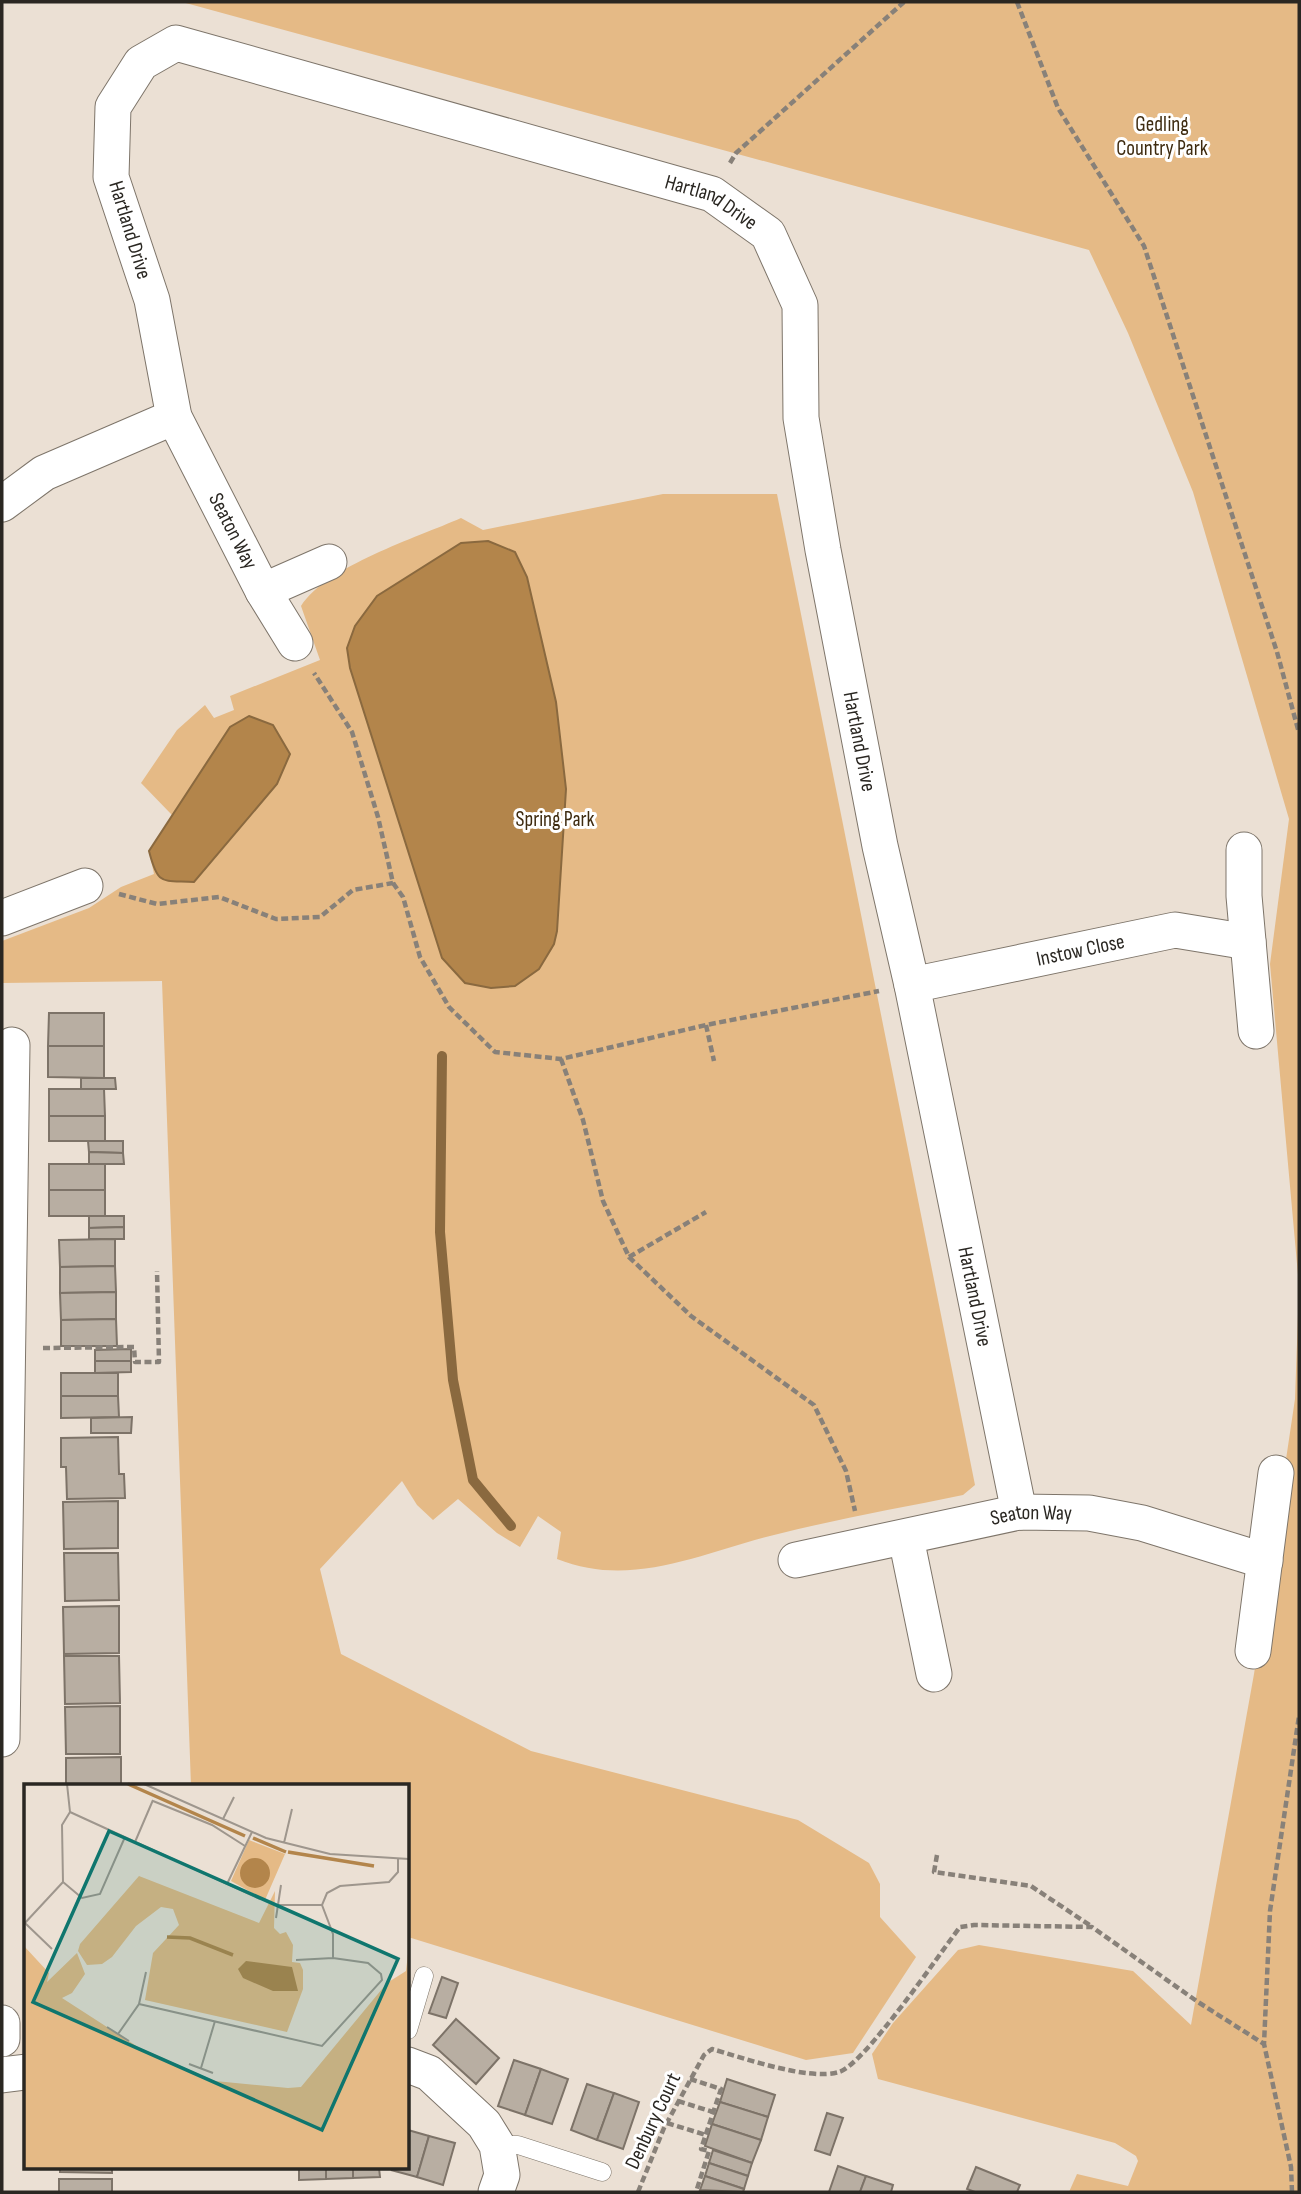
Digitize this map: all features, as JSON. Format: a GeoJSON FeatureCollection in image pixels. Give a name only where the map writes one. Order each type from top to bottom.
{"type":"FeatureCollection","features":[{"type":"Feature","properties":{"kind":"street","name":"Hartland Drive"},"geometry":{"type":"LineString","coordinates":[[174,417],[152,300],[111,177],[113,107],[141,62],[176,43],[712,194],[768,234],[800,305],[801,418],[822,550],[877,832],[912,985],[1019,1512]]}},
{"type":"Feature","properties":{"kind":"street"},"geometry":{"type":"LineString","coordinates":[[2,505],[44,473],[174,417]]}},
{"type":"Feature","properties":{"kind":"street","name":"Seaton Way"},"geometry":{"type":"LineString","coordinates":[[174,417],[263,592],[295,643]]}},
{"type":"Feature","properties":{"kind":"street"},"geometry":{"type":"LineString","coordinates":[[263,592],[329,562]]}},
{"type":"Feature","properties":{"kind":"street"},"geometry":{"type":"LineString","coordinates":[[1244,850],[1256,1031]]}},
{"type":"Feature","properties":{"kind":"street"},"geometry":{"type":"LineString","coordinates":[[2,918],[85,886]]}},
{"type":"Feature","properties":{"kind":"street","name":"Instow Close"},"geometry":{"type":"LineString","coordinates":[[912,985],[1175,930],[1248,942]]}},
{"type":"Feature","properties":{"kind":"street"},"geometry":{"type":"LineString","coordinates":[[2,1739],[4,1292],[12,1045]]}},
{"type":"Feature","properties":{"kind":"street"},"geometry":{"type":"LineString","coordinates":[[1253,1651],[1276,1473]]}},
{"type":"Feature","properties":{"kind":"street","name":"Seaton Way"},"geometry":{"type":"LineString","coordinates":[[796,1560],[1019,1512],[1089,1513],[1128,1520],[1265,1561]]}},
{"type":"Feature","properties":{"kind":"street"},"geometry":{"type":"LineString","coordinates":[[906,1538],[934,1674]]}},
{"type":"Feature","properties":{"kind":"street"},"geometry":{"type":"LineString","coordinates":[[2,2023],[2,2039]]}},
{"type":"Feature","properties":{"kind":"street"},"geometry":{"type":"LineString","coordinates":[[410,2066],[429,2073],[484,2124],[498,2145],[502,2175],[496,2192]]}},
{"type":"Feature","properties":{"kind":"street"},"geometry":{"type":"LineString","coordinates":[[2,2075],[24,2072]]}},
{"type":"Feature","properties":{"kind":"lane"},"geometry":{"type":"LineString","coordinates":[[410,2023],[424,1976]]}},
{"type":"Feature","properties":{"kind":"lane"},"geometry":{"type":"LineString","coordinates":[[498,2145],[518,2145],[602,2172]]}},
{"type":"Feature","properties":{"kind":"path"},"geometry":{"type":"LineString","coordinates":[[712,194],[736,153],[904,2]]}},
{"type":"Feature","properties":{"kind":"path"},"geometry":{"type":"LineString","coordinates":[[1017,2],[1058,108],[1144,246],[1237,527],[1299,733]]}},
{"type":"Feature","properties":{"kind":"path"},"geometry":{"type":"LineString","coordinates":[[295,643],[352,732],[378,817],[393,883],[403,897],[419,957],[449,1007],[495,1052],[561,1059],[706,1025],[912,985]]}},
{"type":"Feature","properties":{"kind":"path"},"geometry":{"type":"LineString","coordinates":[[85,886],[157,904],[219,897],[276,919],[320,917],[353,890],[393,883]]}},
{"type":"Feature","properties":{"kind":"path"},"geometry":{"type":"LineString","coordinates":[[706,1025],[714,1061]]}},
{"type":"Feature","properties":{"kind":"path"},"geometry":{"type":"LineString","coordinates":[[561,1059],[583,1120],[603,1200],[629,1257],[691,1316],[814,1405],[846,1471],[862,1546]]}},
{"type":"Feature","properties":{"kind":"path"},"geometry":{"type":"LineString","coordinates":[[629,1257],[706,1212]]}},
{"type":"Feature","properties":{"kind":"path"},"geometry":{"type":"LineString","coordinates":[[38,1348],[134,1347],[135,1362],[159,1362],[157,1271]]}},
{"type":"Feature","properties":{"kind":"path"},"geometry":{"type":"LineString","coordinates":[[1292,2192],[1291,2168],[1264,2044],[1270,1911],[1299,1716]]}},
{"type":"Feature","properties":{"kind":"path"},"geometry":{"type":"LineString","coordinates":[[937,1855],[934,1872],[1031,1886],[1198,2002],[1264,2044]]}},
{"type":"Feature","properties":{"kind":"path","name":"Denbury Court"},"geometry":{"type":"LineString","coordinates":[[638,2192],[667,2123],[697,2064],[712,2049],[791,2071],[840,2072],[862,2055],[960,1927],[974,1924],[1092,1927]]}},
{"type":"Feature","properties":{"kind":"path"},"geometry":{"type":"LineString","coordinates":[[690,2079],[721,2089],[701,2148],[709,2151],[698,2192]]}},
{"type":"Feature","properties":{"kind":"path"},"geometry":{"type":"LineString","coordinates":[[678,2101],[713,2112]]}},
{"type":"Feature","properties":{"kind":"path"},"geometry":{"type":"LineString","coordinates":[[667,2123],[706,2136]]}},
{"type":"Feature","properties":{"kind":"green space","name":"Gedling Country Park"},"geometry":{"type":"Polygon","coordinates":[[[182,2],[1299,2],[1299,1286],[1270,964],[1289,819],[1193,492],[1128,333],[1089,250],[182,2]]]}},
{"type":"Feature","properties":{"kind":"green space","name":"Spring Park"},"geometry":{"type":"Polygon","coordinates":[[[663,494],[777,494],[975,1485],[963,1495],[798,1529],[666,1565],[612,1570],[585,1567],[557,1559],[561,1532],[538,1516],[520,1547],[497,1533],[458,1499],[433,1520],[417,1505],[402,1481],[320,1569],[341,1654],[531,1751],[798,1820],[869,1863],[880,1884],[880,1917],[916,1957],[853,2053],[806,2060],[410,1938],[410,1784],[191,1784],[162,981],[2,983],[2,941],[89,908],[121,887],[154,874],[149,851],[172,815],[141,783],[177,730],[205,705],[214,718],[234,710],[230,696],[320,660],[301,606],[313,592],[331,578],[374,554],[461,518],[483,530],[663,494]]]}},
{"type":"Feature","properties":{"kind":"green space"},"geometry":{"type":"Polygon","coordinates":[[[1299,1286],[1299,2192],[1069,2192],[1077,2174],[1128,2186],[1138,2161],[1136,2156],[1115,2143],[878,2079],[872,2054],[893,2023],[958,1950],[979,1945],[1133,1971],[1191,2025],[1254,1674],[1295,1399],[1299,1286]]]}},
{"type":"Feature","properties":{"kind":"shaded area"},"geometry":{"type":"Polygon","coordinates":[[[488,541],[515,552],[527,577],[556,702],[566,789],[554,944],[539,969],[515,986],[491,988],[465,983],[442,958],[350,668],[347,648],[355,626],[377,596],[461,543],[488,541]]]}},
{"type":"Feature","properties":{"kind":"shaded area"},"geometry":{"type":"Polygon","coordinates":[[[249,716],[273,725],[290,754],[277,784],[194,882],[162,879],[155,870],[149,851],[230,727],[249,716]]]}},
{"type":"Feature","properties":{"kind":"building"},"geometry":{"type":"Polygon","coordinates":[[[49,1013],[104,1013],[104,1046],[48,1046],[49,1013]]]}},
{"type":"Feature","properties":{"kind":"building"},"geometry":{"type":"Polygon","coordinates":[[[48,1046],[104,1046],[104,1078],[48,1077],[48,1046]]]}},
{"type":"Feature","properties":{"kind":"building"},"geometry":{"type":"Polygon","coordinates":[[[81,1078],[115,1078],[116,1089],[81,1089],[81,1078]]]}},
{"type":"Feature","properties":{"kind":"building"},"geometry":{"type":"Polygon","coordinates":[[[49,1089],[104,1089],[105,1116],[49,1116],[49,1089]]]}},
{"type":"Feature","properties":{"kind":"building"},"geometry":{"type":"Polygon","coordinates":[[[49,1116],[105,1116],[105,1141],[49,1141],[49,1116]]]}},
{"type":"Feature","properties":{"kind":"building"},"geometry":{"type":"Polygon","coordinates":[[[88,1141],[123,1141],[123,1153],[89,1152],[88,1141]]]}},
{"type":"Feature","properties":{"kind":"building"},"geometry":{"type":"Polygon","coordinates":[[[89,1152],[123,1153],[124,1164],[89,1164],[89,1152]]]}},
{"type":"Feature","properties":{"kind":"building"},"geometry":{"type":"Polygon","coordinates":[[[49,1164],[105,1164],[105,1190],[49,1190],[49,1164]]]}},
{"type":"Feature","properties":{"kind":"building"},"geometry":{"type":"Polygon","coordinates":[[[49,1190],[105,1190],[105,1216],[49,1216],[49,1190]]]}},
{"type":"Feature","properties":{"kind":"building"},"geometry":{"type":"Polygon","coordinates":[[[89,1216],[124,1216],[124,1227],[89,1228],[89,1216]]]}},
{"type":"Feature","properties":{"kind":"building"},"geometry":{"type":"Polygon","coordinates":[[[124,1227],[124,1239],[89,1239],[89,1228],[124,1227]]]}},
{"type":"Feature","properties":{"kind":"building"},"geometry":{"type":"Polygon","coordinates":[[[115,1239],[115,1266],[60,1267],[59,1240],[115,1239]]]}},
{"type":"Feature","properties":{"kind":"building"},"geometry":{"type":"Polygon","coordinates":[[[115,1266],[116,1292],[60,1293],[60,1267],[115,1266]]]}},
{"type":"Feature","properties":{"kind":"building"},"geometry":{"type":"Polygon","coordinates":[[[116,1292],[116,1319],[61,1320],[60,1293],[116,1292]]]}},
{"type":"Feature","properties":{"kind":"building"},"geometry":{"type":"Polygon","coordinates":[[[116,1319],[117,1346],[61,1346],[61,1320],[116,1319]]]}},
{"type":"Feature","properties":{"kind":"building"},"geometry":{"type":"Polygon","coordinates":[[[131,1349],[131,1361],[95,1361],[95,1350],[131,1349]]]}},
{"type":"Feature","properties":{"kind":"building"},"geometry":{"type":"Polygon","coordinates":[[[95,1361],[131,1361],[131,1372],[95,1373],[95,1361]]]}},
{"type":"Feature","properties":{"kind":"building"},"geometry":{"type":"Polygon","coordinates":[[[61,1373],[118,1373],[118,1396],[61,1396],[61,1373]]]}},
{"type":"Feature","properties":{"kind":"building"},"geometry":{"type":"Polygon","coordinates":[[[61,1396],[118,1396],[119,1417],[61,1418],[61,1396]]]}},
{"type":"Feature","properties":{"kind":"building"},"geometry":{"type":"Polygon","coordinates":[[[132,1417],[131,1433],[91,1433],[91,1418],[132,1417]]]}},
{"type":"Feature","properties":{"kind":"building"},"geometry":{"type":"Polygon","coordinates":[[[118,1437],[119,1474],[124,1474],[125,1498],[67,1499],[66,1467],[61,1467],[61,1438],[118,1437]]]}},
{"type":"Feature","properties":{"kind":"building"},"geometry":{"type":"Polygon","coordinates":[[[118,1501],[118,1548],[64,1549],[63,1502],[118,1501]]]}},
{"type":"Feature","properties":{"kind":"building"},"geometry":{"type":"Polygon","coordinates":[[[64,1553],[118,1553],[119,1600],[65,1601],[64,1553]]]}},
{"type":"Feature","properties":{"kind":"building"},"geometry":{"type":"Polygon","coordinates":[[[119,1606],[119,1653],[64,1654],[63,1607],[119,1606]]]}},
{"type":"Feature","properties":{"kind":"building"},"geometry":{"type":"Polygon","coordinates":[[[64,1656],[119,1656],[120,1703],[65,1704],[64,1656]]]}},
{"type":"Feature","properties":{"kind":"building"},"geometry":{"type":"Polygon","coordinates":[[[120,1706],[120,1754],[66,1754],[65,1707],[120,1706]]]}},
{"type":"Feature","properties":{"kind":"building"},"geometry":{"type":"Polygon","coordinates":[[[121,1757],[121,1784],[66,1784],[66,1758],[121,1757]]]}},
{"type":"Feature","properties":{"kind":"building"},"geometry":{"type":"Polygon","coordinates":[[[442,1977],[458,1983],[446,2018],[429,2013],[442,1977]]]}},
{"type":"Feature","properties":{"kind":"building"},"geometry":{"type":"Polygon","coordinates":[[[456,2019],[499,2058],[476,2084],[433,2045],[456,2019]]]}},
{"type":"Feature","properties":{"kind":"building"},"geometry":{"type":"Polygon","coordinates":[[[514,2060],[541,2069],[525,2115],[498,2106],[514,2060]]]}},
{"type":"Feature","properties":{"kind":"building"},"geometry":{"type":"Polygon","coordinates":[[[541,2069],[568,2079],[552,2124],[525,2115],[541,2069]]]}},
{"type":"Feature","properties":{"kind":"building"},"geometry":{"type":"Polygon","coordinates":[[[727,2079],[775,2095],[768,2117],[720,2102],[727,2079]]]}},
{"type":"Feature","properties":{"kind":"building"},"geometry":{"type":"Polygon","coordinates":[[[587,2084],[614,2093],[597,2140],[571,2130],[587,2084]]]}},
{"type":"Feature","properties":{"kind":"building"},"geometry":{"type":"Polygon","coordinates":[[[614,2093],[639,2102],[623,2149],[597,2140],[614,2093]]]}},
{"type":"Feature","properties":{"kind":"building"},"geometry":{"type":"Polygon","coordinates":[[[720,2102],[768,2117],[761,2140],[712,2124],[720,2102]]]}},
{"type":"Feature","properties":{"kind":"building"},"geometry":{"type":"Polygon","coordinates":[[[827,2113],[843,2118],[830,2155],[815,2150],[827,2113]]]}},
{"type":"Feature","properties":{"kind":"building"},"geometry":{"type":"Polygon","coordinates":[[[712,2124],[761,2140],[752,2163],[705,2146],[712,2124]]]}},
{"type":"Feature","properties":{"kind":"building"},"geometry":{"type":"Polygon","coordinates":[[[410,2131],[429,2136],[417,2177],[391,2170],[410,2170],[410,2131]]]}},
{"type":"Feature","properties":{"kind":"building"},"geometry":{"type":"Polygon","coordinates":[[[429,2136],[455,2143],[443,2185],[417,2177],[429,2136]]]}},
{"type":"Feature","properties":{"kind":"building"},"geometry":{"type":"Polygon","coordinates":[[[713,2150],[752,2163],[748,2176],[709,2163],[713,2150]]]}},
{"type":"Feature","properties":{"kind":"building"},"geometry":{"type":"Polygon","coordinates":[[[709,2163],[748,2176],[744,2189],[705,2176],[709,2163]]]}},
{"type":"Feature","properties":{"kind":"building"},"geometry":{"type":"Polygon","coordinates":[[[838,2166],[866,2176],[860,2192],[829,2192],[838,2166]]]}},
{"type":"Feature","properties":{"kind":"building"},"geometry":{"type":"Polygon","coordinates":[[[976,2167],[1020,2185],[1017,2192],[975,2192],[967,2189],[976,2167]]]}},
{"type":"Feature","properties":{"kind":"building"},"geometry":{"type":"Polygon","coordinates":[[[60,2170],[112,2170],[112,2173],[60,2170]]]}},
{"type":"Feature","properties":{"kind":"building"},"geometry":{"type":"Polygon","coordinates":[[[299,2170],[326,2170],[326,2179],[299,2180],[299,2170]]]}},
{"type":"Feature","properties":{"kind":"building"},"geometry":{"type":"Polygon","coordinates":[[[326,2170],[353,2170],[353,2178],[326,2179],[326,2170]]]}},
{"type":"Feature","properties":{"kind":"building"},"geometry":{"type":"Polygon","coordinates":[[[353,2170],[379,2170],[380,2177],[353,2178],[353,2170]]]}},
{"type":"Feature","properties":{"kind":"building"},"geometry":{"type":"Polygon","coordinates":[[[705,2176],[744,2189],[743,2192],[700,2190],[705,2176]]]}},
{"type":"Feature","properties":{"kind":"building"},"geometry":{"type":"Polygon","coordinates":[[[866,2176],[893,2185],[891,2192],[860,2192],[866,2176]]]}},
{"type":"Feature","properties":{"kind":"building"},"geometry":{"type":"Polygon","coordinates":[[[59,2179],[112,2179],[112,2192],[59,2192],[59,2179]]]}},
{"type":"Feature","properties":{"kind":"waterway"},"geometry":{"type":"LineString","coordinates":[[442,1056],[440,1232],[453,1380],[473,1480],[511,1526]]}}]}
